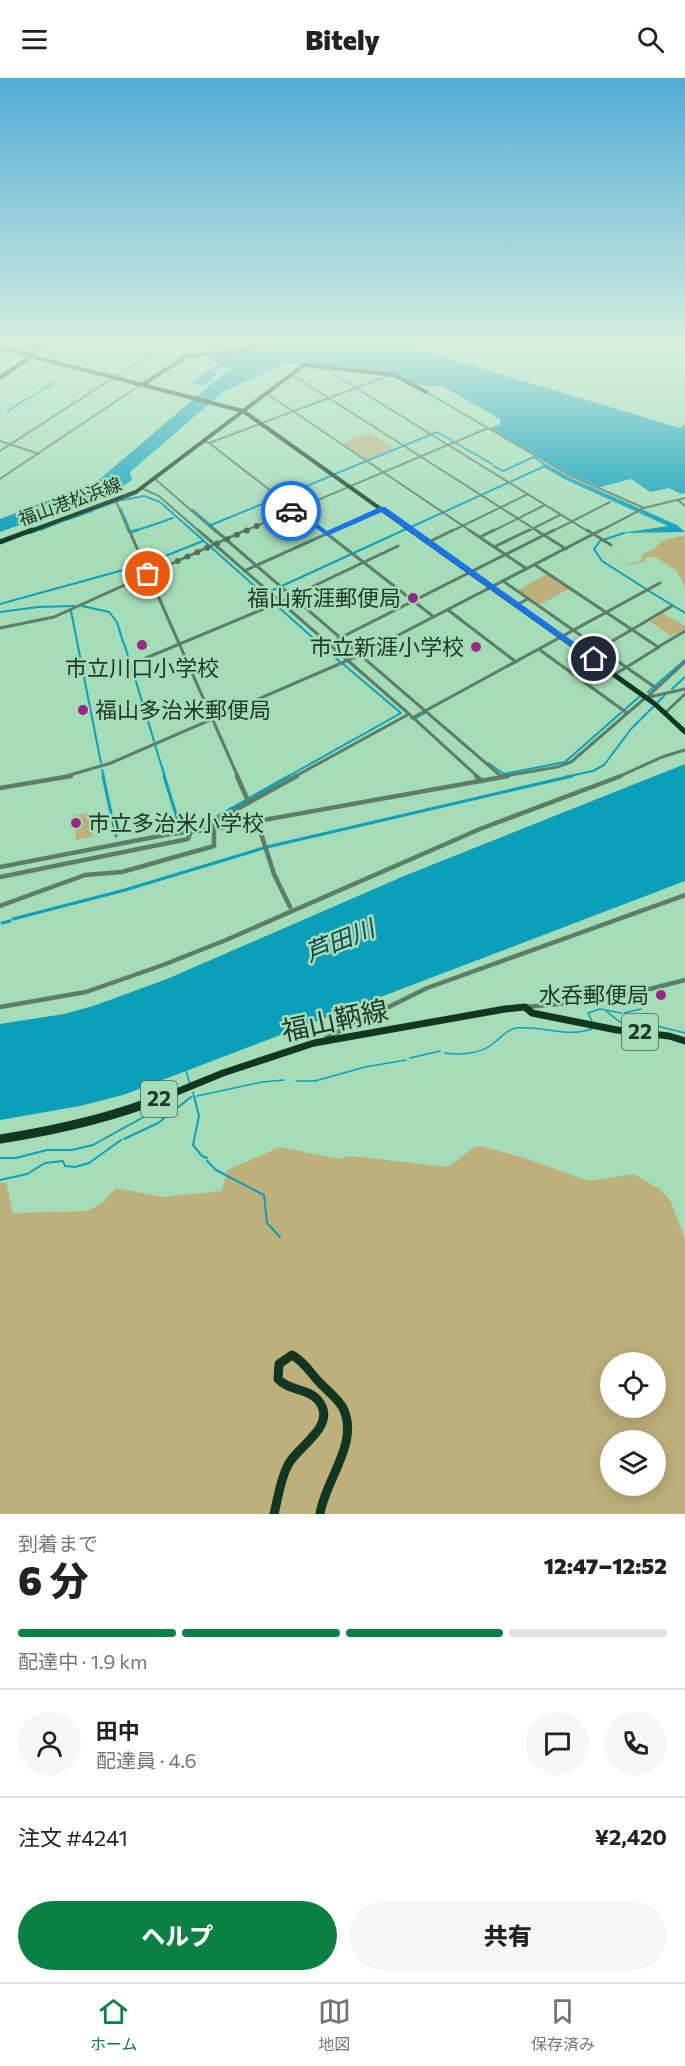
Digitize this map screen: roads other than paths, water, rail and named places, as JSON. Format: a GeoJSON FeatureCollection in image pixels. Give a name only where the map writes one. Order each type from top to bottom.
{"type":"FeatureCollection","features":[{"type":"Feature","properties":{"kind":"main road"},"geometry":{"type":"LineString","coordinates":[[237,409],[261,423],[667,711],[685,730]]}},
{"type":"Feature","properties":{"kind":"main road","name":"福山港松浜線"},"geometry":{"type":"LineString","coordinates":[[0,542],[127,496],[206,442],[246,409]]}},
{"type":"Feature","properties":{"kind":"main road"},"geometry":{"type":"LineString","coordinates":[[647,697],[685,730]]}},
{"type":"Feature","properties":{"kind":"main road","name":"福山鞆線"},"geometry":{"type":"LineString","coordinates":[[0,1139],[63,1129],[104,1119],[223,1073],[314,1043],[525,1007],[532,1013],[669,1036],[685,1041]]}},
{"type":"Feature","properties":{"kind":"main road"},"geometry":{"type":"LineString","coordinates":[[274,1514],[291,1461],[315,1435],[322,1420],[321,1405],[317,1399],[310,1394],[282,1385],[278,1379],[278,1365],[292,1355],[302,1360],[338,1401],[347,1416],[349,1435],[325,1489],[320,1514]]}},
{"type":"Feature","properties":{"kind":"street"},"geometry":{"type":"LineString","coordinates":[[0,451],[65,409]]}},
{"type":"Feature","properties":{"kind":"street"},"geometry":{"type":"LineString","coordinates":[[0,479],[105,409]]}},
{"type":"Feature","properties":{"kind":"street"},"geometry":{"type":"LineString","coordinates":[[291,409],[527,569]]}},
{"type":"Feature","properties":{"kind":"street"},"geometry":{"type":"LineString","coordinates":[[206,442],[300,409]]}},
{"type":"Feature","properties":{"kind":"street"},"geometry":{"type":"LineString","coordinates":[[347,409],[566,549]]}},
{"type":"Feature","properties":{"kind":"street"},"geometry":{"type":"LineString","coordinates":[[391,409],[611,544]]}},
{"type":"Feature","properties":{"kind":"street"},"geometry":{"type":"LineString","coordinates":[[455,409],[569,475],[644,508]]}},
{"type":"Feature","properties":{"kind":"street"},"geometry":{"type":"LineString","coordinates":[[0,628],[54,617],[225,539],[488,428]]}},
{"type":"Feature","properties":{"kind":"street"},"geometry":{"type":"LineString","coordinates":[[0,441],[38,454]]}},
{"type":"Feature","properties":{"kind":"street"},"geometry":{"type":"LineString","coordinates":[[206,442],[434,617]]}},
{"type":"Feature","properties":{"kind":"street"},"geometry":{"type":"LineString","coordinates":[[154,478],[503,777]]}},
{"type":"Feature","properties":{"kind":"street"},"geometry":{"type":"LineString","coordinates":[[141,488],[159,496],[210,546],[244,571],[276,604],[347,660],[482,781]]}},
{"type":"Feature","properties":{"kind":"street"},"geometry":{"type":"LineString","coordinates":[[428,542],[529,494]]}},
{"type":"Feature","properties":{"kind":"street"},"geometry":{"type":"LineString","coordinates":[[108,503],[127,496]]}},
{"type":"Feature","properties":{"kind":"street"},"geometry":{"type":"LineString","coordinates":[[0,788],[91,770],[360,655],[644,508],[685,498]]}},
{"type":"Feature","properties":{"kind":"street"},"geometry":{"type":"LineString","coordinates":[[678,500],[685,506]]}},
{"type":"Feature","properties":{"kind":"street"},"geometry":{"type":"LineString","coordinates":[[116,501],[249,803]]}},
{"type":"Feature","properties":{"kind":"street"},"geometry":{"type":"LineString","coordinates":[[328,644],[610,502]]}},
{"type":"Feature","properties":{"kind":"street"},"geometry":{"type":"LineString","coordinates":[[480,537],[546,505]]}},
{"type":"Feature","properties":{"kind":"street"},"geometry":{"type":"LineString","coordinates":[[244,571],[382,509]]}},
{"type":"Feature","properties":{"kind":"street"},"geometry":{"type":"LineString","coordinates":[[494,547],[561,514]]}},
{"type":"Feature","properties":{"kind":"street"},"geometry":{"type":"LineString","coordinates":[[134,663],[276,604],[398,546]]}},
{"type":"Feature","properties":{"kind":"street"},"geometry":{"type":"LineString","coordinates":[[535,565],[658,647],[685,631]]}},
{"type":"Feature","properties":{"kind":"street"},"geometry":{"type":"LineString","coordinates":[[503,581],[656,688]]}},
{"type":"Feature","properties":{"kind":"street"},"geometry":{"type":"LineString","coordinates":[[0,906],[86,875],[122,872],[214,846],[214,824],[219,819],[411,716],[426,711],[660,583]]}},
{"type":"Feature","properties":{"kind":"street"},"geometry":{"type":"LineString","coordinates":[[516,605],[528,599]]}},
{"type":"Feature","properties":{"kind":"street"},"geometry":{"type":"LineString","coordinates":[[587,656],[672,606]]}},
{"type":"Feature","properties":{"kind":"street"},"geometry":{"type":"LineString","coordinates":[[448,610],[516,662]]}},
{"type":"Feature","properties":{"kind":"street"},"geometry":{"type":"LineString","coordinates":[[614,675],[658,647]]}},
{"type":"Feature","properties":{"kind":"street"},"geometry":{"type":"LineString","coordinates":[[540,649],[627,713]]}},
{"type":"Feature","properties":{"kind":"street"},"geometry":{"type":"LineString","coordinates":[[0,867],[568,764],[685,662]]}},
{"type":"Feature","properties":{"kind":"street"},"geometry":{"type":"LineString","coordinates":[[647,697],[685,689]]}},
{"type":"Feature","properties":{"kind":"street"},"geometry":{"type":"LineString","coordinates":[[667,711],[685,694]]}},
{"type":"Feature","properties":{"kind":"street"},"geometry":{"type":"LineString","coordinates":[[0,1007],[86,992],[163,965],[226,940],[480,829],[606,783],[662,757],[685,750]]}},
{"type":"Feature","properties":{"kind":"street"},"geometry":{"type":"LineString","coordinates":[[256,821],[274,874],[290,907]]}},
{"type":"Feature","properties":{"kind":"street"},"geometry":{"type":"LineString","coordinates":[[0,876],[188,839],[191,837],[191,831]]}},
{"type":"Feature","properties":{"kind":"street"},"geometry":{"type":"LineString","coordinates":[[314,1043],[427,988],[685,895]]}},
{"type":"Feature","properties":{"kind":"street"},"geometry":{"type":"LineString","coordinates":[[525,1007],[611,999],[685,980]]}},
{"type":"Feature","properties":{"kind":"water"},"geometry":{"type":"Polygon","coordinates":[[[182,409],[203,409],[130,472],[132,480],[118,489],[0,532],[0,519],[95,483],[182,409]]]}},
{"type":"Feature","properties":{"kind":"water"},"geometry":{"type":"Polygon","coordinates":[[[483,409],[617,409],[680,428],[685,424],[685,493],[681,494],[669,488],[650,492],[631,479],[600,487],[566,473],[490,428],[500,424],[500,419],[483,409]]]}},
{"type":"Feature","properties":{"kind":"water"},"geometry":{"type":"Polygon","coordinates":[[[546,464],[571,478],[677,525],[685,532],[621,533],[668,526],[564,479],[542,466],[546,464]]]}},
{"type":"Feature","properties":{"kind":"water","name":"芦田川"},"geometry":{"type":"Polygon","coordinates":[[[685,764],[685,881],[123,1095],[80,1106],[0,1120],[0,1024],[64,1014],[167,979],[404,876],[685,764]]]}},
{"type":"Feature","properties":{"kind":"waterway"},"geometry":{"type":"LineString","coordinates":[[335,474],[437,432],[492,464]]}},
{"type":"Feature","properties":{"kind":"waterway"},"geometry":{"type":"LineString","coordinates":[[494,466],[503,471],[534,457],[545,465]]}},
{"type":"Feature","properties":{"kind":"waterway"},"geometry":{"type":"LineString","coordinates":[[411,527],[545,466]]}},
{"type":"Feature","properties":{"kind":"waterway"},"geometry":{"type":"LineString","coordinates":[[211,525],[331,476]]}},
{"type":"Feature","properties":{"kind":"waterway"},"geometry":{"type":"LineString","coordinates":[[117,501],[144,496],[160,502],[339,661]]}},
{"type":"Feature","properties":{"kind":"waterway"},"geometry":{"type":"LineString","coordinates":[[93,510],[115,502]]}},
{"type":"Feature","properties":{"kind":"waterway"},"geometry":{"type":"LineString","coordinates":[[121,509],[123,515]]}},
{"type":"Feature","properties":{"kind":"waterway"},"geometry":{"type":"LineString","coordinates":[[193,510],[217,531]]}},
{"type":"Feature","properties":{"kind":"waterway"},"geometry":{"type":"LineString","coordinates":[[66,520],[92,511]]}},
{"type":"Feature","properties":{"kind":"waterway"},"geometry":{"type":"LineString","coordinates":[[124,516],[130,531]]}},
{"type":"Feature","properties":{"kind":"waterway"},"geometry":{"type":"LineString","coordinates":[[132,532],[173,518]]}},
{"type":"Feature","properties":{"kind":"waterway"},"geometry":{"type":"LineString","coordinates":[[40,530],[65,520]]}},
{"type":"Feature","properties":{"kind":"waterway"},"geometry":{"type":"LineString","coordinates":[[271,591],[406,529]]}},
{"type":"Feature","properties":{"kind":"waterway"},"geometry":{"type":"LineString","coordinates":[[30,533],[38,530]]}},
{"type":"Feature","properties":{"kind":"waterway"},"geometry":{"type":"LineString","coordinates":[[131,532],[137,530]]}},
{"type":"Feature","properties":{"kind":"waterway"},"geometry":{"type":"LineString","coordinates":[[624,533],[600,541],[594,549],[602,561],[646,589]]}},
{"type":"Feature","properties":{"kind":"waterway"},"geometry":{"type":"LineString","coordinates":[[0,604],[145,564],[203,541]]}},
{"type":"Feature","properties":{"kind":"waterway"},"geometry":{"type":"LineString","coordinates":[[649,591],[685,613]]}},
{"type":"Feature","properties":{"kind":"waterway"},"geometry":{"type":"LineString","coordinates":[[0,612],[38,607],[74,606]]}},
{"type":"Feature","properties":{"kind":"waterway"},"geometry":{"type":"LineString","coordinates":[[82,606],[109,612],[116,621]]}},
{"type":"Feature","properties":{"kind":"waterway"},"geometry":{"type":"LineString","coordinates":[[71,611],[101,763]]}},
{"type":"Feature","properties":{"kind":"waterway"},"geometry":{"type":"LineString","coordinates":[[117,622],[123,642]]}},
{"type":"Feature","properties":{"kind":"waterway"},"geometry":{"type":"LineString","coordinates":[[124,643],[130,663]]}},
{"type":"Feature","properties":{"kind":"waterway"},"geometry":{"type":"LineString","coordinates":[[648,692],[685,660]]}},
{"type":"Feature","properties":{"kind":"waterway"},"geometry":{"type":"LineString","coordinates":[[287,777],[401,713],[343,664]]}},
{"type":"Feature","properties":{"kind":"waterway"},"geometry":{"type":"LineString","coordinates":[[131,665],[154,741]]}},
{"type":"Feature","properties":{"kind":"waterway"},"geometry":{"type":"LineString","coordinates":[[672,689],[685,677]]}},
{"type":"Feature","properties":{"kind":"waterway"},"geometry":{"type":"LineString","coordinates":[[658,702],[665,695]]}},
{"type":"Feature","properties":{"kind":"waterway"},"geometry":{"type":"LineString","coordinates":[[488,763],[504,774],[565,762],[639,697]]}},
{"type":"Feature","properties":{"kind":"waterway"},"geometry":{"type":"LineString","coordinates":[[565,777],[593,771],[604,765],[631,729],[654,706]]}},
{"type":"Feature","properties":{"kind":"waterway"},"geometry":{"type":"LineString","coordinates":[[416,718],[425,713]]}},
{"type":"Feature","properties":{"kind":"waterway"},"geometry":{"type":"LineString","coordinates":[[155,745],[165,777]]}},
{"type":"Feature","properties":{"kind":"waterway"},"geometry":{"type":"LineString","coordinates":[[102,770],[104,777]]}},
{"type":"Feature","properties":{"kind":"waterway"},"geometry":{"type":"LineString","coordinates":[[103,776],[116,836]]}},
{"type":"Feature","properties":{"kind":"waterway"},"geometry":{"type":"LineString","coordinates":[[164,776],[179,824]]}},
{"type":"Feature","properties":{"kind":"waterway"},"geometry":{"type":"LineString","coordinates":[[199,827],[289,776]]}},
{"type":"Feature","properties":{"kind":"waterway"},"geometry":{"type":"LineString","coordinates":[[13,919],[125,890],[267,847],[572,776]]}},
{"type":"Feature","properties":{"kind":"waterway"},"geometry":{"type":"LineString","coordinates":[[2,923],[10,921]]}},
{"type":"Feature","properties":{"kind":"waterway"},"geometry":{"type":"LineString","coordinates":[[592,1021],[588,1013],[600,1009],[621,1013]]}},
{"type":"Feature","properties":{"kind":"waterway"},"geometry":{"type":"LineString","coordinates":[[624,1013],[641,1009]]}},
{"type":"Feature","properties":{"kind":"waterway"},"geometry":{"type":"LineString","coordinates":[[606,1011],[620,1022],[649,1025]]}},
{"type":"Feature","properties":{"kind":"waterway"},"geometry":{"type":"LineString","coordinates":[[653,1025],[685,1033]]}},
{"type":"Feature","properties":{"kind":"waterway"},"geometry":{"type":"LineString","coordinates":[[445,1053],[462,1054],[480,1051],[516,1028],[565,1032],[594,1028]]}},
{"type":"Feature","properties":{"kind":"waterway"},"geometry":{"type":"LineString","coordinates":[[410,1058],[440,1051]]}},
{"type":"Feature","properties":{"kind":"waterway"},"geometry":{"type":"LineString","coordinates":[[296,1081],[315,1081],[365,1067],[406,1060]]}},
{"type":"Feature","properties":{"kind":"waterway"},"geometry":{"type":"LineString","coordinates":[[186,1071],[190,1084]]}},
{"type":"Feature","properties":{"kind":"waterway"},"geometry":{"type":"LineString","coordinates":[[197,1096],[262,1082],[284,1080]]}},
{"type":"Feature","properties":{"kind":"waterway"},"geometry":{"type":"LineString","coordinates":[[153,1083],[156,1096]]}},
{"type":"Feature","properties":{"kind":"waterway"},"geometry":{"type":"LineString","coordinates":[[193,1092],[194,1098]]}},
{"type":"Feature","properties":{"kind":"waterway"},"geometry":{"type":"LineString","coordinates":[[194,1096],[199,1116],[193,1145],[202,1156],[207,1158]]}},
{"type":"Feature","properties":{"kind":"waterway"},"geometry":{"type":"LineString","coordinates":[[124,1139],[158,1123],[191,1097]]}},
{"type":"Feature","properties":{"kind":"waterway"},"geometry":{"type":"LineString","coordinates":[[0,1158],[16,1158],[47,1150],[72,1150],[93,1145],[158,1109],[157,1107]]}},
{"type":"Feature","properties":{"kind":"waterway"},"geometry":{"type":"LineString","coordinates":[[0,1180],[27,1174],[45,1163],[63,1161],[65,1166],[75,1167],[89,1163],[121,1140]]}},
{"type":"Feature","properties":{"kind":"waterway"},"geometry":{"type":"LineString","coordinates":[[207,1161],[216,1170],[264,1195],[267,1223],[280,1237]]}},
{"type":"Feature","properties":{"kind":"place","name":"福山新涯郵便局"},"geometry":{"type":"Point","coordinates":[413,598]}},
{"type":"Feature","properties":{"kind":"place","name":"市立川口小学校"},"geometry":{"type":"Point","coordinates":[142,645]}},
{"type":"Feature","properties":{"kind":"place","name":"市立新涯小学校"},"geometry":{"type":"Point","coordinates":[476,647]}},
{"type":"Feature","properties":{"kind":"place","name":"福山多治米郵便局"},"geometry":{"type":"Point","coordinates":[83,710]}},
{"type":"Feature","properties":{"kind":"place","name":"市立多治米小学校"},"geometry":{"type":"Point","coordinates":[76,823]}},
{"type":"Feature","properties":{"kind":"place","name":"水呑郵便局"},"geometry":{"type":"Point","coordinates":[661,995]}}]}
